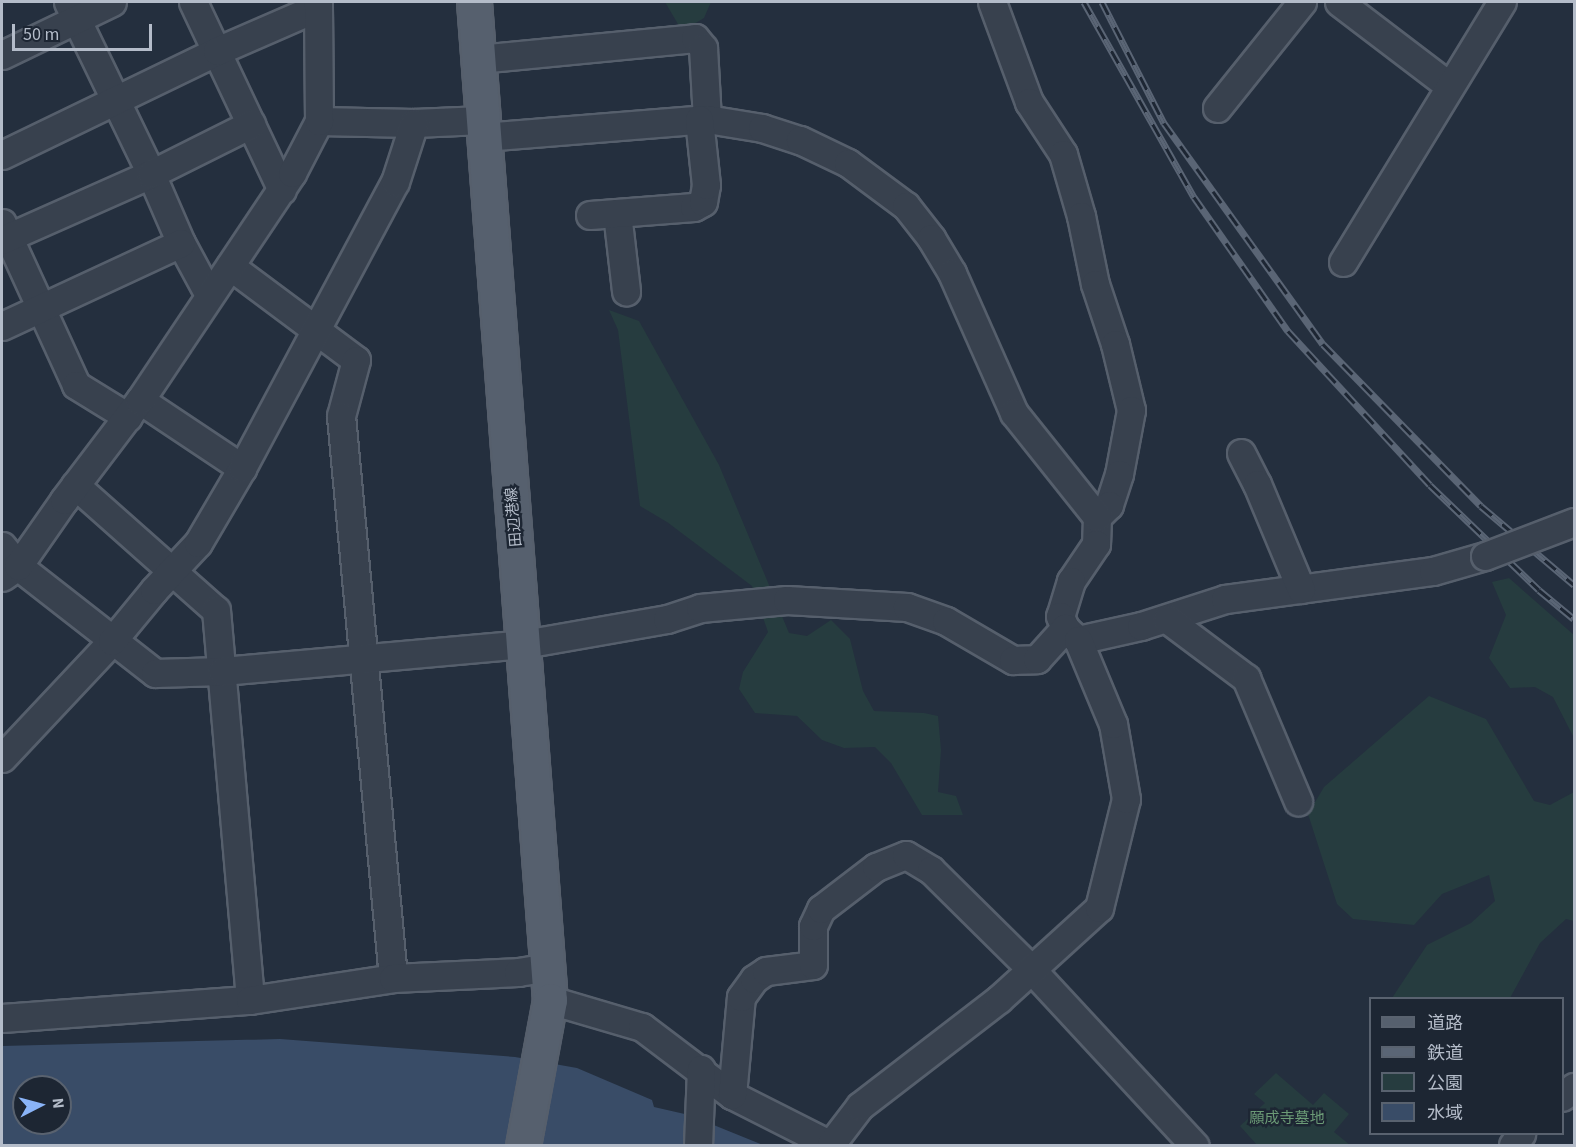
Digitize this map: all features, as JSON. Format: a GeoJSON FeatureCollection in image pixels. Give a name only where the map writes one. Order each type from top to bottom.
{"type":"FeatureCollection","features":[{"type":"Feature","properties":{"kind":"main road","name":"田辺港線"},"geometry":{"type":"LineString","coordinates":[[474,2],[549,967],[548,1016],[523,1146]]}},
{"type":"Feature","properties":{"kind":"street"},"geometry":{"type":"LineString","coordinates":[[2,55],[72,10],[112,2]]}},
{"type":"Feature","properties":{"kind":"street"},"geometry":{"type":"LineString","coordinates":[[193,2],[282,190]]}},
{"type":"Feature","properties":{"kind":"street"},"geometry":{"type":"LineString","coordinates":[[992,2],[1029,102],[1063,154],[1081,216],[1095,284],[1115,344],[1131,410],[1119,474],[1109,505],[1097,517]]}},
{"type":"Feature","properties":{"kind":"street"},"geometry":{"type":"LineString","coordinates":[[1217,108],[1302,2]]}},
{"type":"Feature","properties":{"kind":"street"},"geometry":{"type":"LineString","coordinates":[[1340,2],[1448,85]]}},
{"type":"Feature","properties":{"kind":"street"},"geometry":{"type":"LineString","coordinates":[[1343,261],[1448,85],[1502,2]]}},
{"type":"Feature","properties":{"kind":"street"},"geometry":{"type":"LineString","coordinates":[[2,155],[318,4],[319,122],[282,190],[134,408],[75,485],[7,563],[155,673],[222,671],[524,644],[667,619],[700,608],[787,600],[907,607],[946,621],[1013,660],[1036,659],[1072,634],[1167,619],[1225,599],[1433,571],[1485,556],[1575,522]]}},
{"type":"Feature","properties":{"kind":"street"},"geometry":{"type":"LineString","coordinates":[[72,10],[151,174],[181,243],[209,296]]}},
{"type":"Feature","properties":{"kind":"street"},"geometry":{"type":"LineString","coordinates":[[478,59],[695,38],[703,48],[706,185],[703,202],[694,207],[603,214],[626,291]]}},
{"type":"Feature","properties":{"kind":"street"},"geometry":{"type":"LineString","coordinates":[[319,122],[414,123],[483,128],[703,119],[762,128],[800,140],[848,163],[906,206],[931,238],[952,273],[1014,413],[1097,517],[1096,544],[1071,581],[1060,616],[1072,634],[1113,724],[1126,799],[1099,908],[999,999],[860,1106],[832,1145],[732,1095],[701,1069],[642,1027],[548,1016]]}},
{"type":"Feature","properties":{"kind":"street"},"geometry":{"type":"LineString","coordinates":[[2,758],[112,641],[198,543],[242,468],[395,183],[414,123]]}},
{"type":"Feature","properties":{"kind":"street"},"geometry":{"type":"LineString","coordinates":[[242,468],[134,408],[76,386],[4,233],[151,174],[251,124]]}},
{"type":"Feature","properties":{"kind":"street"},"geometry":{"type":"LineString","coordinates":[[2,326],[181,243]]}},
{"type":"Feature","properties":{"kind":"street"},"geometry":{"type":"LineString","coordinates":[[230,266],[356,360],[341,416],[393,978]]}},
{"type":"Feature","properties":{"kind":"street"},"geometry":{"type":"LineString","coordinates":[[1241,453],[1257,484],[1301,589]]}},
{"type":"Feature","properties":{"kind":"street"},"geometry":{"type":"LineString","coordinates":[[75,485],[216,610],[250,1000]]}},
{"type":"Feature","properties":{"kind":"street"},"geometry":{"type":"LineString","coordinates":[[1167,619],[1246,678],[1298,801]]}},
{"type":"Feature","properties":{"kind":"street"},"geometry":{"type":"LineString","coordinates":[[732,1095],[741,997],[754,979],[766,971],[813,965],[813,926],[821,909],[876,867],[906,855],[931,870],[1031,969],[1195,1146]]}},
{"type":"Feature","properties":{"kind":"street"},"geometry":{"type":"LineString","coordinates":[[2,1018],[250,1000],[393,978],[518,972],[549,967]]}},
{"type":"Feature","properties":{"kind":"street"},"geometry":{"type":"LineString","coordinates":[[698,1146],[701,1069]]}},
{"type":"Feature","properties":{"kind":"green space"},"geometry":{"type":"Polygon","coordinates":[[[665,2],[711,2],[704,18],[682,31],[665,2]]]}},
{"type":"Feature","properties":{"kind":"green space"},"geometry":{"type":"Polygon","coordinates":[[[609,310],[639,321],[719,465],[789,633],[807,636],[831,620],[850,639],[863,691],[874,711],[924,713],[938,716],[941,750],[938,792],[956,796],[963,815],[922,815],[891,763],[875,747],[844,748],[822,740],[797,716],[755,713],[739,689],[743,672],[768,632],[752,586],[667,522],[640,506],[618,330],[609,310]]]}},
{"type":"Feature","properties":{"kind":"green space"},"geometry":{"type":"Polygon","coordinates":[[[1509,578],[1574,635],[1574,738],[1553,697],[1535,687],[1510,688],[1489,658],[1506,615],[1492,582],[1509,578]]]}},
{"type":"Feature","properties":{"kind":"green space"},"geometry":{"type":"Polygon","coordinates":[[[1429,696],[1486,719],[1534,801],[1550,805],[1574,792],[1574,921],[1566,919],[1540,943],[1511,997],[1393,997],[1427,945],[1471,923],[1495,901],[1489,875],[1442,894],[1414,925],[1353,919],[1337,904],[1308,814],[1324,787],[1429,696]]]}},
{"type":"Feature","properties":{"kind":"green space","name":"願成寺墓地"},"geometry":{"type":"Polygon","coordinates":[[[1276,1073],[1313,1105],[1324,1093],[1349,1114],[1334,1132],[1350,1145],[1257,1145],[1240,1126],[1265,1103],[1254,1094],[1276,1073]]]}},
{"type":"Feature","properties":{"kind":"water"},"geometry":{"type":"Polygon","coordinates":[[[280,1039],[515,1057],[577,1068],[652,1100],[654,1107],[689,1115],[763,1145],[2,1145],[2,1046],[280,1039]]]}},
{"type":"Feature","properties":{"kind":"railway"},"geometry":{"type":"LineString","coordinates":[[1084,2],[1194,197],[1288,331],[1430,485],[1539,590],[1574,619]]}},
{"type":"Feature","properties":{"kind":"railway"},"geometry":{"type":"LineString","coordinates":[[1102,2],[1164,123],[1323,344],[1481,506],[1574,585]]}}]}
